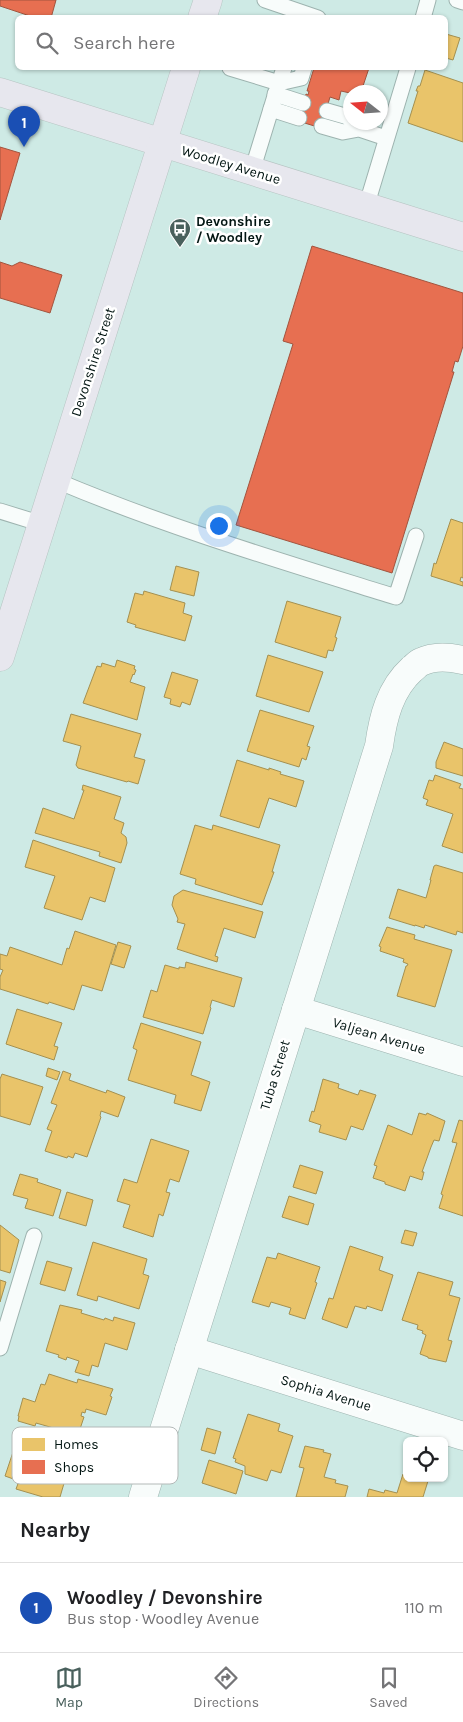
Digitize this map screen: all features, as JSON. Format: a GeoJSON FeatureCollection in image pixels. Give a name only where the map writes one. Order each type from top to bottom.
{"type":"FeatureCollection","features":[{"type":"Feature","properties":{"kind":"main road"},"geometry":{"type":"LineString","coordinates":[[203,15],[208,0]]}},
{"type":"Feature","properties":{"kind":"main road","name":"Devonshire Street"},"geometry":{"type":"LineString","coordinates":[[0,657],[185,70]]}},
{"type":"Feature","properties":{"kind":"main road","name":"Woodley Avenue"},"geometry":{"type":"LineString","coordinates":[[0,92],[161,144],[463,237]]}},
{"type":"Feature","properties":{"kind":"street","name":"Tuba Street"},"geometry":{"type":"LineString","coordinates":[[165,1427],[379,746],[382,724],[392,695],[406,675],[420,662],[436,658],[463,660]]}},
{"type":"Feature","properties":{"kind":"street","name":"Valjean Avenue"},"geometry":{"type":"LineString","coordinates":[[296,1010],[463,1062]]}},
{"type":"Feature","properties":{"kind":"street","name":"Sophia Avenue"},"geometry":{"type":"LineString","coordinates":[[189,1350],[463,1436]]}},
{"type":"Feature","properties":{"kind":"street","name":"Tuba Street"},"geometry":{"type":"LineString","coordinates":[[143,1497],[147,1484]]}},
{"type":"Feature","properties":{"kind":"lane"},"geometry":{"type":"LineString","coordinates":[[423,15],[428,0]]}},
{"type":"Feature","properties":{"kind":"lane"},"geometry":{"type":"LineString","coordinates":[[457,0],[463,2]]}},
{"type":"Feature","properties":{"kind":"lane"},"geometry":{"type":"LineString","coordinates":[[273,7],[300,15]]}},
{"type":"Feature","properties":{"kind":"lane"},"geometry":{"type":"LineString","coordinates":[[244,70],[258,72],[277,89],[303,103]]}},
{"type":"Feature","properties":{"kind":"lane"},"geometry":{"type":"LineString","coordinates":[[252,171],[283,70]]}},
{"type":"Feature","properties":{"kind":"lane"},"geometry":{"type":"LineString","coordinates":[[277,89],[301,78],[303,70]]}},
{"type":"Feature","properties":{"kind":"lane"},"geometry":{"type":"LineString","coordinates":[[366,207],[407,70]]}},
{"type":"Feature","properties":{"kind":"lane"},"geometry":{"type":"LineString","coordinates":[[271,109],[299,118]]}},
{"type":"Feature","properties":{"kind":"lane"},"geometry":{"type":"LineString","coordinates":[[327,111],[343,116]]}},
{"type":"Feature","properties":{"kind":"lane"},"geometry":{"type":"LineString","coordinates":[[322,126],[343,132],[346,130]]}},
{"type":"Feature","properties":{"kind":"lane"},"geometry":{"type":"LineString","coordinates":[[368,130],[386,138]]}},
{"type":"Feature","properties":{"kind":"lane"},"geometry":{"type":"LineString","coordinates":[[55,480],[107,502],[205,537],[396,597],[416,536]]}},
{"type":"Feature","properties":{"kind":"lane"},"geometry":{"type":"LineString","coordinates":[[0,510],[42,524]]}},
{"type":"Feature","properties":{"kind":"lane"},"geometry":{"type":"LineString","coordinates":[[0,1348],[34,1236]]}},
{"type":"Feature","properties":{"kind":"building: Homes"},"geometry":{"type":"Polygon","coordinates":[[[448,35],[460,38],[453,60],[448,59],[448,35]]]}},
{"type":"Feature","properties":{"kind":"building: Homes"},"geometry":{"type":"Polygon","coordinates":[[[425,70],[463,83],[463,142],[408,123],[418,91],[416,91],[418,86],[420,86],[425,70]]]}},
{"type":"Feature","properties":{"kind":"building: Homes"},"geometry":{"type":"Polygon","coordinates":[[[451,519],[463,523],[463,578],[461,577],[460,581],[463,582],[463,586],[431,576],[451,519]]]}},
{"type":"Feature","properties":{"kind":"building: Homes"},"geometry":{"type":"Polygon","coordinates":[[[176,566],[199,572],[194,596],[170,590],[176,566]]]}},
{"type":"Feature","properties":{"kind":"building: Homes"},"geometry":{"type":"Polygon","coordinates":[[[144,591],[185,603],[183,613],[192,616],[185,641],[135,627],[136,625],[127,622],[135,593],[143,595],[144,591]]]}},
{"type":"Feature","properties":{"kind":"building: Homes"},"geometry":{"type":"Polygon","coordinates":[[[287,601],[341,617],[333,651],[328,650],[326,658],[275,642],[287,601]]]}},
{"type":"Feature","properties":{"kind":"building: Homes"},"geometry":{"type":"Polygon","coordinates":[[[268,655],[323,672],[309,712],[256,696],[268,655]]]}},
{"type":"Feature","properties":{"kind":"building: Homes"},"geometry":{"type":"Polygon","coordinates":[[[117,660],[135,666],[134,669],[136,670],[130,682],[145,687],[137,720],[83,703],[97,666],[101,667],[102,663],[115,667],[117,660]]]}},
{"type":"Feature","properties":{"kind":"building: Homes"},"geometry":{"type":"Polygon","coordinates":[[[172,672],[198,680],[190,705],[182,702],[180,707],[170,704],[171,699],[164,697],[172,672]]]}},
{"type":"Feature","properties":{"kind":"building: Homes"},"geometry":{"type":"Polygon","coordinates":[[[260,710],[314,726],[307,746],[310,747],[306,760],[302,758],[299,767],[247,751],[260,710]]]}},
{"type":"Feature","properties":{"kind":"building: Homes"},"geometry":{"type":"Polygon","coordinates":[[[71,714],[141,734],[134,757],[145,760],[138,784],[78,768],[76,765],[81,746],[63,741],[71,714]]]}},
{"type":"Feature","properties":{"kind":"building: Homes"},"geometry":{"type":"Polygon","coordinates":[[[444,742],[463,749],[463,776],[436,768],[436,762],[444,742]]]}},
{"type":"Feature","properties":{"kind":"building: Homes"},"geometry":{"type":"Polygon","coordinates":[[[237,760],[269,770],[269,768],[281,772],[280,774],[304,781],[296,807],[269,798],[259,828],[220,816],[237,760]]]}},
{"type":"Feature","properties":{"kind":"building: Homes"},"geometry":{"type":"Polygon","coordinates":[[[435,775],[461,784],[459,788],[463,789],[463,853],[442,846],[453,814],[426,805],[428,800],[423,798],[429,780],[433,781],[435,775]]]}},
{"type":"Feature","properties":{"kind":"building: Homes"},"geometry":{"type":"Polygon","coordinates":[[[83,785],[121,797],[114,819],[124,823],[121,833],[126,837],[127,843],[121,863],[99,856],[100,852],[35,833],[43,808],[74,819],[84,790],[82,790],[83,785]]]}},
{"type":"Feature","properties":{"kind":"building: Homes"},"geometry":{"type":"Polygon","coordinates":[[[195,825],[212,830],[213,825],[280,845],[272,872],[274,872],[262,905],[195,884],[196,879],[180,874],[195,825]]]}},
{"type":"Feature","properties":{"kind":"building: Homes"},"geometry":{"type":"Polygon","coordinates":[[[33,840],[115,868],[105,902],[90,897],[82,920],[44,908],[55,876],[25,867],[33,840]]]}},
{"type":"Feature","properties":{"kind":"building: Homes"},"geometry":{"type":"Polygon","coordinates":[[[434,866],[463,873],[463,933],[457,931],[456,935],[425,925],[424,928],[389,918],[398,889],[426,898],[434,866]]]}},
{"type":"Feature","properties":{"kind":"building: Homes"},"geometry":{"type":"Polygon","coordinates":[[[183,890],[263,912],[255,938],[224,928],[215,956],[218,957],[217,962],[177,949],[185,924],[177,922],[178,919],[172,905],[174,896],[183,890]]]}},
{"type":"Feature","properties":{"kind":"building: Homes"},"geometry":{"type":"Polygon","coordinates":[[[387,927],[415,935],[414,939],[452,950],[435,1007],[397,996],[408,964],[403,962],[404,959],[380,951],[381,947],[379,946],[387,927]]]}},
{"type":"Feature","properties":{"kind":"building: Homes"},"geometry":{"type":"Polygon","coordinates":[[[75,931],[116,945],[102,991],[82,985],[74,1010],[0,989],[0,977],[3,970],[0,969],[0,954],[7,956],[10,947],[62,965],[75,931]]]}},
{"type":"Feature","properties":{"kind":"building: Homes"},"geometry":{"type":"Polygon","coordinates":[[[118,942],[131,946],[124,968],[111,964],[118,942]]]}},
{"type":"Feature","properties":{"kind":"building: Homes"},"geometry":{"type":"Polygon","coordinates":[[[186,962],[242,978],[234,1007],[212,1000],[203,1034],[143,1017],[151,990],[157,992],[165,965],[179,969],[179,967],[185,968],[186,962]]]}},
{"type":"Feature","properties":{"kind":"building: Homes"},"geometry":{"type":"Polygon","coordinates":[[[17,1009],[62,1023],[54,1046],[58,1047],[54,1060],[6,1044],[17,1009]]]}},
{"type":"Feature","properties":{"kind":"building: Homes"},"geometry":{"type":"Polygon","coordinates":[[[141,1023],[201,1042],[191,1075],[210,1082],[201,1111],[174,1103],[176,1095],[128,1080],[137,1050],[133,1048],[141,1023]]]}},
{"type":"Feature","properties":{"kind":"building: Homes"},"geometry":{"type":"Polygon","coordinates":[[[48,1068],[60,1072],[57,1080],[46,1076],[48,1068]]]}},
{"type":"Feature","properties":{"kind":"building: Homes"},"geometry":{"type":"Polygon","coordinates":[[[63,1071],[71,1074],[69,1080],[106,1093],[107,1090],[125,1097],[118,1117],[101,1111],[101,1117],[87,1157],[75,1153],[73,1158],[68,1156],[67,1158],[45,1151],[52,1131],[47,1129],[57,1105],[51,1103],[63,1071]]]}},
{"type":"Feature","properties":{"kind":"building: Homes"},"geometry":{"type":"Polygon","coordinates":[[[2,1074],[43,1087],[30,1125],[0,1116],[0,1079],[2,1074]]]}},
{"type":"Feature","properties":{"kind":"building: Homes"},"geometry":{"type":"Polygon","coordinates":[[[323,1079],[339,1084],[338,1088],[358,1095],[360,1090],[376,1095],[363,1130],[351,1126],[346,1140],[319,1132],[321,1125],[309,1121],[312,1111],[314,1112],[323,1079]]]}},
{"type":"Feature","properties":{"kind":"building: Homes"},"geometry":{"type":"Polygon","coordinates":[[[419,1113],[426,1115],[427,1113],[445,1121],[439,1141],[434,1140],[431,1147],[422,1172],[424,1172],[422,1180],[410,1176],[405,1191],[373,1178],[377,1166],[374,1165],[388,1125],[412,1135],[419,1113]]]}},
{"type":"Feature","properties":{"kind":"building: Homes"},"geometry":{"type":"Polygon","coordinates":[[[459,1120],[463,1121],[463,1216],[439,1208],[443,1195],[441,1194],[457,1143],[452,1142],[459,1120]]]}},
{"type":"Feature","properties":{"kind":"building: Homes"},"geometry":{"type":"Polygon","coordinates":[[[151,1139],[189,1151],[179,1182],[170,1179],[166,1192],[170,1193],[163,1216],[159,1214],[153,1237],[123,1227],[130,1205],[117,1201],[124,1179],[137,1183],[151,1139]]]}},
{"type":"Feature","properties":{"kind":"building: Homes"},"geometry":{"type":"Polygon","coordinates":[[[300,1165],[323,1172],[316,1194],[293,1187],[300,1165]]]}},
{"type":"Feature","properties":{"kind":"building: Homes"},"geometry":{"type":"Polygon","coordinates":[[[20,1174],[38,1179],[37,1182],[61,1190],[53,1216],[25,1208],[28,1199],[13,1195],[20,1174]]]}},
{"type":"Feature","properties":{"kind":"building: Homes"},"geometry":{"type":"Polygon","coordinates":[[[67,1192],[93,1200],[86,1226],[59,1218],[67,1192]]]}},
{"type":"Feature","properties":{"kind":"building: Homes"},"geometry":{"type":"Polygon","coordinates":[[[289,1196],[314,1204],[308,1225],[282,1217],[289,1196]]]}},
{"type":"Feature","properties":{"kind":"building: Homes"},"geometry":{"type":"Polygon","coordinates":[[[0,1225],[19,1240],[10,1273],[0,1270],[0,1225]]]}},
{"type":"Feature","properties":{"kind":"building: Homes"},"geometry":{"type":"Polygon","coordinates":[[[405,1230],[417,1233],[413,1246],[401,1243],[405,1230]]]}},
{"type":"Feature","properties":{"kind":"building: Homes"},"geometry":{"type":"Polygon","coordinates":[[[93,1242],[147,1259],[143,1274],[149,1276],[139,1309],[98,1296],[97,1301],[77,1295],[93,1242]]]}},
{"type":"Feature","properties":{"kind":"building: Homes"},"geometry":{"type":"Polygon","coordinates":[[[350,1246],[383,1257],[379,1270],[393,1275],[382,1311],[367,1306],[366,1309],[355,1306],[347,1328],[322,1319],[329,1298],[333,1299],[350,1246]]]}},
{"type":"Feature","properties":{"kind":"building: Homes"},"geometry":{"type":"Polygon","coordinates":[[[278,1253],[320,1267],[315,1282],[317,1283],[305,1319],[289,1314],[291,1308],[271,1302],[269,1307],[252,1302],[267,1257],[276,1259],[278,1253]]]}},
{"type":"Feature","properties":{"kind":"building: Homes"},"geometry":{"type":"Polygon","coordinates":[[[47,1261],[72,1268],[65,1291],[40,1284],[47,1261]]]}},
{"type":"Feature","properties":{"kind":"building: Homes"},"geometry":{"type":"Polygon","coordinates":[[[418,1272],[453,1282],[449,1295],[460,1298],[448,1340],[452,1341],[446,1362],[420,1354],[426,1335],[422,1333],[423,1331],[417,1329],[418,1325],[402,1320],[418,1272]]]}},
{"type":"Feature","properties":{"kind":"building: Homes"},"geometry":{"type":"Polygon","coordinates":[[[0,1280],[6,1282],[0,1302],[0,1280]]]}},
{"type":"Feature","properties":{"kind":"building: Homes"},"geometry":{"type":"Polygon","coordinates":[[[60,1305],[82,1310],[81,1313],[104,1320],[105,1318],[113,1321],[114,1317],[135,1323],[127,1350],[105,1343],[98,1367],[92,1365],[89,1376],[75,1372],[79,1361],[67,1357],[66,1360],[58,1357],[59,1355],[46,1351],[60,1305]]]}},
{"type":"Feature","properties":{"kind":"building: Homes"},"geometry":{"type":"Polygon","coordinates":[[[49,1374],[77,1383],[78,1379],[113,1389],[106,1415],[86,1409],[85,1413],[82,1412],[81,1416],[84,1417],[81,1427],[50,1427],[36,1423],[35,1426],[18,1421],[23,1398],[35,1402],[41,1384],[45,1385],[49,1374]]]}},
{"type":"Feature","properties":{"kind":"building: Homes"},"geometry":{"type":"Polygon","coordinates":[[[248,1414],[280,1424],[278,1431],[293,1436],[281,1473],[271,1470],[267,1481],[245,1474],[245,1466],[235,1462],[236,1459],[233,1458],[248,1414]]]}},
{"type":"Feature","properties":{"kind":"building: Homes"},"geometry":{"type":"Polygon","coordinates":[[[207,1428],[221,1432],[215,1454],[201,1450],[207,1428]]]}},
{"type":"Feature","properties":{"kind":"building: Homes"},"geometry":{"type":"Polygon","coordinates":[[[305,1446],[324,1450],[323,1452],[331,1454],[324,1477],[336,1480],[335,1483],[348,1486],[345,1497],[296,1497],[304,1468],[299,1467],[305,1446]]]}},
{"type":"Feature","properties":{"kind":"building: Homes"},"geometry":{"type":"Polygon","coordinates":[[[12,1455],[12,1478],[5,1476],[12,1455]]]}},
{"type":"Feature","properties":{"kind":"building: Homes"},"geometry":{"type":"Polygon","coordinates":[[[209,1460],[243,1471],[236,1494],[202,1483],[209,1460]]]}},
{"type":"Feature","properties":{"kind":"building: Homes"},"geometry":{"type":"Polygon","coordinates":[[[403,1474],[403,1482],[428,1482],[423,1497],[367,1497],[369,1489],[384,1493],[385,1490],[397,1493],[403,1474]]]}},
{"type":"Feature","properties":{"kind":"building: Homes"},"geometry":{"type":"Polygon","coordinates":[[[18,1484],[64,1484],[60,1497],[43,1497],[16,1489],[18,1484]]]}},
{"type":"Feature","properties":{"kind":"building: Shops"},"geometry":{"type":"Polygon","coordinates":[[[0,0],[56,0],[52,15],[27,15],[0,6],[0,0]]]}},
{"type":"Feature","properties":{"kind":"building: Shops"},"geometry":{"type":"Polygon","coordinates":[[[313,70],[368,70],[363,85],[343,85],[343,91],[341,91],[339,100],[330,97],[321,128],[298,121],[306,94],[308,95],[309,91],[307,91],[313,70]]]}},
{"type":"Feature","properties":{"kind":"building: Shops"},"geometry":{"type":"Polygon","coordinates":[[[0,147],[20,153],[0,220],[0,147]]]}},
{"type":"Feature","properties":{"kind":"building: Shops"},"geometry":{"type":"Polygon","coordinates":[[[312,246],[463,293],[463,346],[458,362],[455,361],[452,372],[454,372],[392,573],[236,525],[293,344],[283,341],[312,246]]]}},
{"type":"Feature","properties":{"kind":"building: Shops"},"geometry":{"type":"Polygon","coordinates":[[[0,262],[12,266],[20,262],[62,275],[50,313],[0,298],[0,262]]]}},
{"type":"Feature","properties":{"kind":"place","name":"Woodley / Devonshire"},"geometry":{"type":"Point","coordinates":[24,147]}},
{"type":"Feature","properties":{"kind":"place","name":"Devonshire / Woodley"},"geometry":{"type":"Point","coordinates":[180,248]}}]}
